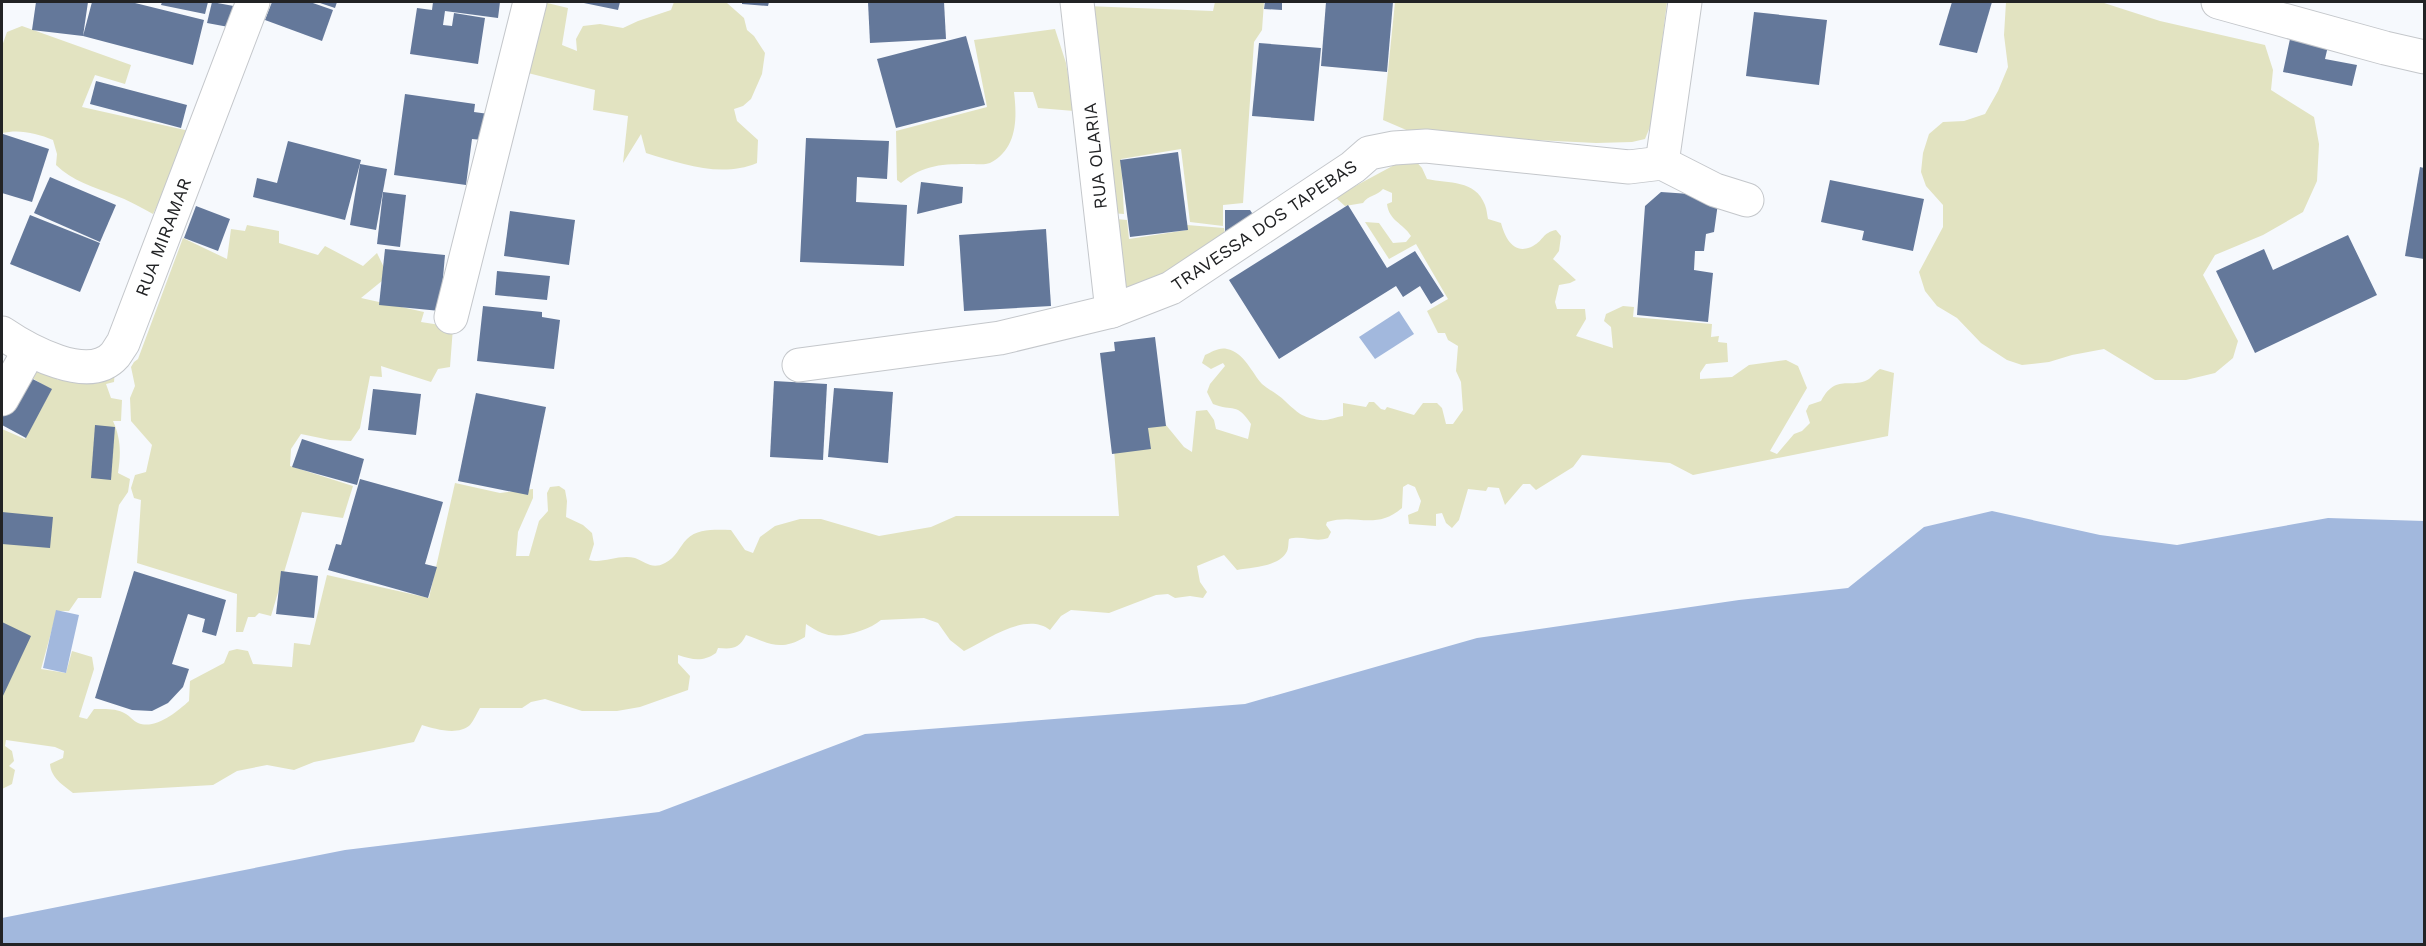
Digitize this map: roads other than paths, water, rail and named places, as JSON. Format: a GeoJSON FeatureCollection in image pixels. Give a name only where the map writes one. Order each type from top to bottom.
{"type":"FeatureCollection","features":[{"type":"Feature","properties":{"kind":"street","name":"RUA MIRAMAR"},"geometry":{"type":"LineString","coordinates":[[2,333],[28,351],[86,368],[100,364],[114,356],[123,343],[253,2]]}},
{"type":"Feature","properties":{"kind":"street"},"geometry":{"type":"LineString","coordinates":[[451,317],[530,2]]}},
{"type":"Feature","properties":{"kind":"street","name":"RUA OLARIA"},"geometry":{"type":"LineString","coordinates":[[1077,2],[1112,311]]}},
{"type":"Feature","properties":{"kind":"street"},"geometry":{"type":"LineString","coordinates":[[1685,2],[1662,163],[1715,190],[1746,200]]}},
{"type":"Feature","properties":{"kind":"street"},"geometry":{"type":"LineString","coordinates":[[2218,2],[2424,57]]}},
{"type":"Feature","properties":{"kind":"street","name":"TRAVESSA DOS TAPEBAS"},"geometry":{"type":"LineString","coordinates":[[799,365],[1000,338],[1112,311],[1171,288],[1353,167],[1369,153],[1394,148],[1426,146],[1629,167],[1662,163]]}},
{"type":"Feature","properties":{"kind":"street"},"geometry":{"type":"LineString","coordinates":[[2,399],[28,351]]}},
{"type":"Feature","properties":{"kind":"water"},"geometry":{"type":"Polygon","coordinates":[[[1399,311],[1414,334],[1375,359],[1359,337],[1399,311]]]}},
{"type":"Feature","properties":{"kind":"water"},"geometry":{"type":"Polygon","coordinates":[[[1992,511],[2100,535],[2177,545],[2328,518],[2424,521],[2424,944],[2,944],[2,918],[345,850],[659,812],[865,734],[1245,704],[1477,638],[1739,600],[1848,588],[1924,527],[1992,511]]]}},
{"type":"Feature","properties":{"kind":"water"},"geometry":{"type":"Polygon","coordinates":[[[56,610],[79,615],[66,673],[43,668],[56,610]]]}}]}
